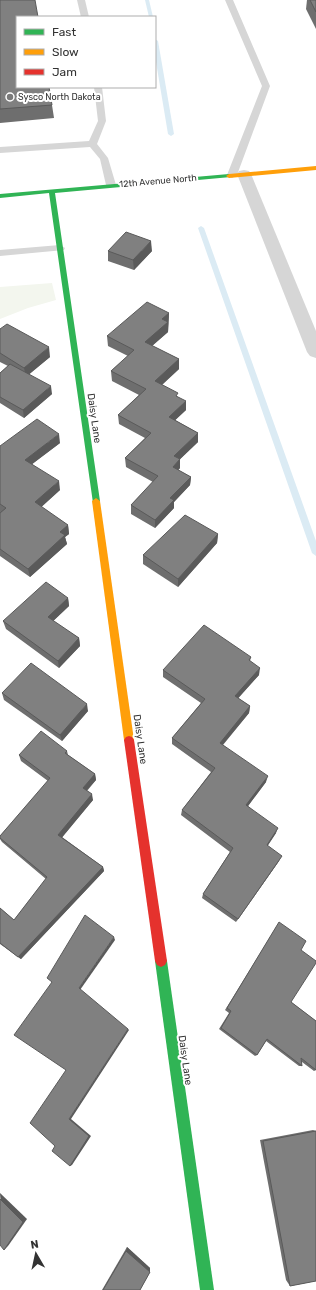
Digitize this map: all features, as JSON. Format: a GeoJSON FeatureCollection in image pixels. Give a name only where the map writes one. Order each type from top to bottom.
{"type":"FeatureCollection","features":[{"type":"Feature","properties":{"kind":"street","name":"12th Avenue North"},"geometry":{"type":"LineString","coordinates":[[0,196],[316,168]]}},
{"type":"Feature","properties":{"kind":"street"},"geometry":{"type":"LineString","coordinates":[[238,175],[316,352]]}},
{"type":"Feature","properties":{"kind":"street","name":"Daisy Lane"},"geometry":{"type":"LineString","coordinates":[[52,191],[207,1290]]}},
{"type":"Feature","properties":{"kind":"lane"},"geometry":{"type":"LineString","coordinates":[[81,0],[85,16]]}},
{"type":"Feature","properties":{"kind":"lane"},"geometry":{"type":"LineString","coordinates":[[228,0],[266,86],[238,175]]}},
{"type":"Feature","properties":{"kind":"lane"},"geometry":{"type":"LineString","coordinates":[[92,144],[102,121],[98,88]]}},
{"type":"Feature","properties":{"kind":"lane"},"geometry":{"type":"LineString","coordinates":[[0,150],[72,144],[92,144],[104,158],[111,185]]}},
{"type":"Feature","properties":{"kind":"lane"},"geometry":{"type":"LineString","coordinates":[[0,253],[60,248]]}},
{"type":"Feature","properties":{"kind":"shaded area"},"geometry":{"type":"Polygon","coordinates":[[[52,283],[56,300],[28,308],[0,319],[0,287],[52,283]]]}},
{"type":"Feature","properties":{"kind":"building"},"geometry":{"type":"Polygon","coordinates":[[[0,0],[35,0],[38,16],[16,16],[16,88],[49,88],[52,105],[0,109],[0,0]]]}},
{"type":"Feature","properties":{"kind":"building"},"geometry":{"type":"Polygon","coordinates":[[[310,0],[316,0],[316,12],[310,0]]]}},
{"type":"Feature","properties":{"kind":"building"},"geometry":{"type":"Polygon","coordinates":[[[126,232],[151,241],[133,260],[108,251],[126,232]]]}},
{"type":"Feature","properties":{"kind":"building"},"geometry":{"type":"Polygon","coordinates":[[[147,302],[169,313],[162,319],[168,322],[145,342],[179,359],[155,381],[178,393],[176,396],[186,401],[169,417],[198,433],[174,456],[180,459],[173,467],[191,477],[170,498],[174,500],[155,520],[131,505],[158,476],[125,458],[151,433],[118,415],[146,389],[111,371],[134,350],[107,336],[147,302]]]}},
{"type":"Feature","properties":{"kind":"building"},"geometry":{"type":"Polygon","coordinates":[[[7,324],[49,347],[24,368],[0,353],[0,329],[7,324]]]}},
{"type":"Feature","properties":{"kind":"building"},"geometry":{"type":"Polygon","coordinates":[[[10,364],[51,386],[23,410],[0,397],[0,373],[10,364]]]}},
{"type":"Feature","properties":{"kind":"building"},"geometry":{"type":"Polygon","coordinates":[[[37,419],[59,434],[25,460],[59,481],[35,502],[68,525],[60,532],[65,535],[28,569],[0,549],[0,513],[6,508],[0,504],[0,446],[37,419]]]}},
{"type":"Feature","properties":{"kind":"building"},"geometry":{"type":"Polygon","coordinates":[[[185,515],[218,534],[178,579],[143,555],[185,515]]]}},
{"type":"Feature","properties":{"kind":"building"},"geometry":{"type":"Polygon","coordinates":[[[46,582],[68,598],[48,617],[79,638],[58,661],[3,621],[46,582]]]}},
{"type":"Feature","properties":{"kind":"building"},"geometry":{"type":"Polygon","coordinates":[[[204,625],[251,657],[249,660],[260,668],[235,696],[250,706],[220,743],[268,776],[246,805],[278,828],[267,845],[282,856],[238,919],[203,894],[233,848],[182,810],[215,768],[172,738],[205,699],[163,670],[204,625]]]}},
{"type":"Feature","properties":{"kind":"building"},"geometry":{"type":"Polygon","coordinates":[[[31,663],[87,704],[60,735],[2,693],[31,663]]]}},
{"type":"Feature","properties":{"kind":"building"},"geometry":{"type":"Polygon","coordinates":[[[41,731],[67,751],[65,753],[95,774],[83,788],[92,794],[58,835],[103,867],[18,957],[0,943],[0,908],[14,920],[47,877],[0,838],[0,836],[50,778],[19,755],[41,731]]]}},
{"type":"Feature","properties":{"kind":"building"},"geometry":{"type":"Polygon","coordinates":[[[85,915],[114,937],[79,988],[128,1029],[69,1119],[89,1136],[70,1166],[52,1151],[55,1146],[30,1123],[66,1070],[14,1035],[52,982],[47,978],[85,915]]]}},
{"type":"Feature","properties":{"kind":"building"},"geometry":{"type":"Polygon","coordinates":[[[279,922],[306,941],[301,950],[316,961],[291,1002],[316,1021],[316,1070],[301,1058],[302,1066],[267,1039],[257,1055],[221,1028],[231,1011],[227,1008],[279,922]]]}},
{"type":"Feature","properties":{"kind":"building"},"geometry":{"type":"Polygon","coordinates":[[[316,1131],[316,1281],[290,1286],[263,1141],[316,1131]]]}},
{"type":"Feature","properties":{"kind":"building"},"geometry":{"type":"Polygon","coordinates":[[[0,1199],[23,1222],[4,1250],[0,1245],[0,1199]]]}},
{"type":"Feature","properties":{"kind":"building"},"geometry":{"type":"Polygon","coordinates":[[[126,1251],[150,1272],[140,1290],[103,1290],[126,1251]]]}},
{"type":"Feature","properties":{"kind":"waterway"},"geometry":{"type":"LineString","coordinates":[[147,0],[151,16]]}},
{"type":"Feature","properties":{"kind":"waterway"},"geometry":{"type":"LineString","coordinates":[[156,47],[171,134]]}},
{"type":"Feature","properties":{"kind":"waterway"},"geometry":{"type":"LineString","coordinates":[[201,228],[316,553]]}},
{"type":"Feature","properties":{"kind":"traffic: fast"},"geometry":{"type":"LineString","coordinates":[[0,196],[229,176]]}},
{"type":"Feature","properties":{"kind":"traffic: fast"},"geometry":{"type":"LineString","coordinates":[[52,191],[96,501]]}},
{"type":"Feature","properties":{"kind":"traffic: fast"},"geometry":{"type":"LineString","coordinates":[[161,961],[207,1290]]}},
{"type":"Feature","properties":{"kind":"traffic: slow"},"geometry":{"type":"LineString","coordinates":[[229,176],[316,168]]}},
{"type":"Feature","properties":{"kind":"traffic: slow"},"geometry":{"type":"LineString","coordinates":[[96,501],[129,740]]}},
{"type":"Feature","properties":{"kind":"traffic: jam"},"geometry":{"type":"LineString","coordinates":[[129,740],[161,961]]}},
{"type":"Feature","properties":{"kind":"place","name":"Sysco North Dakota"},"geometry":{"type":"Point","coordinates":[10,97]}}]}
